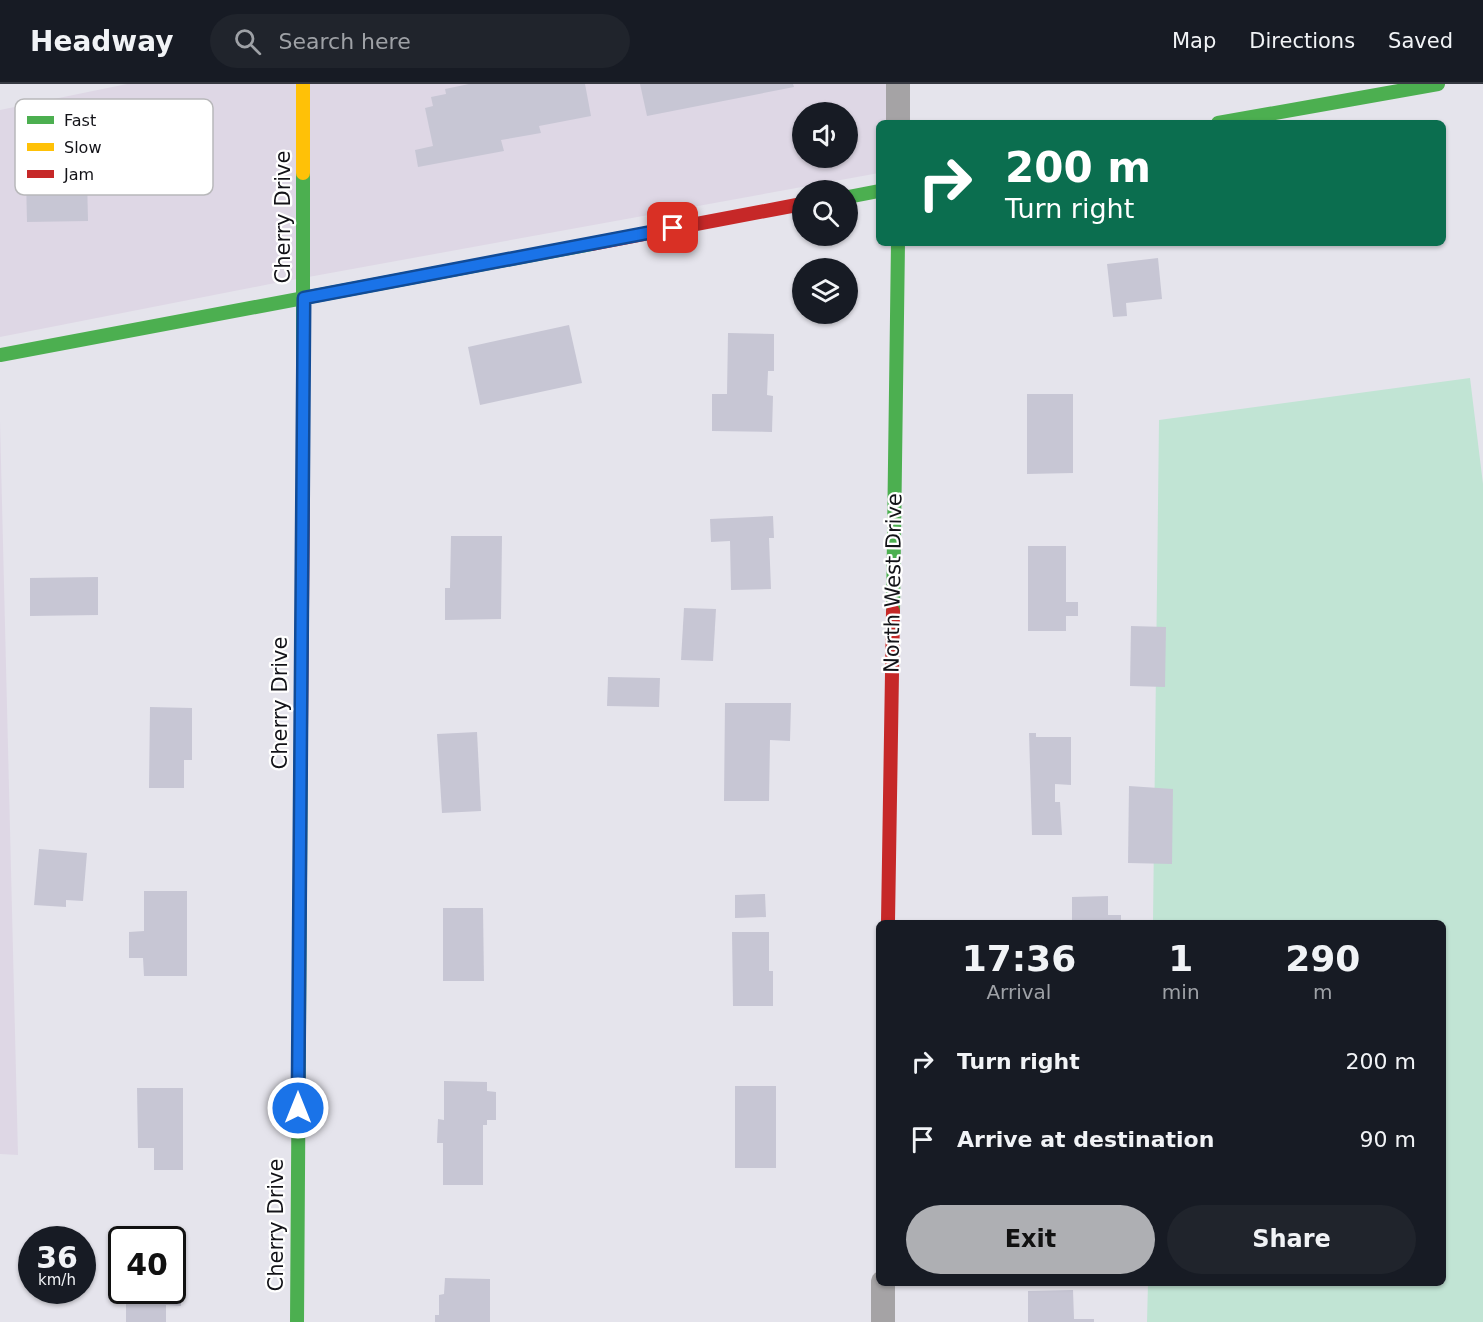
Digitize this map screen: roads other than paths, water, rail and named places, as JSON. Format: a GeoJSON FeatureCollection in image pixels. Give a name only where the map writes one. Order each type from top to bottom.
{"type":"FeatureCollection","features":[{"type":"Feature","properties":{"kind":"street","name":"Cherry Drive"},"geometry":{"type":"LineString","coordinates":[[297,1322],[304,298],[303,84]]}},
{"type":"Feature","properties":{"kind":"street"},"geometry":{"type":"LineString","coordinates":[[898,84],[898,120]]}},
{"type":"Feature","properties":{"kind":"street"},"geometry":{"type":"LineString","coordinates":[[1235,120],[1438,84]]}},
{"type":"Feature","properties":{"kind":"street"},"geometry":{"type":"LineString","coordinates":[[858,194],[876,191]]}},
{"type":"Feature","properties":{"kind":"street"},"geometry":{"type":"LineString","coordinates":[[0,355],[792,206]]}},
{"type":"Feature","properties":{"kind":"street","name":"North West Drive"},"geometry":{"type":"LineString","coordinates":[[888,920],[898,246]]}},
{"type":"Feature","properties":{"kind":"street"},"geometry":{"type":"LineString","coordinates":[[883,1322],[884,1286]]}}]}
